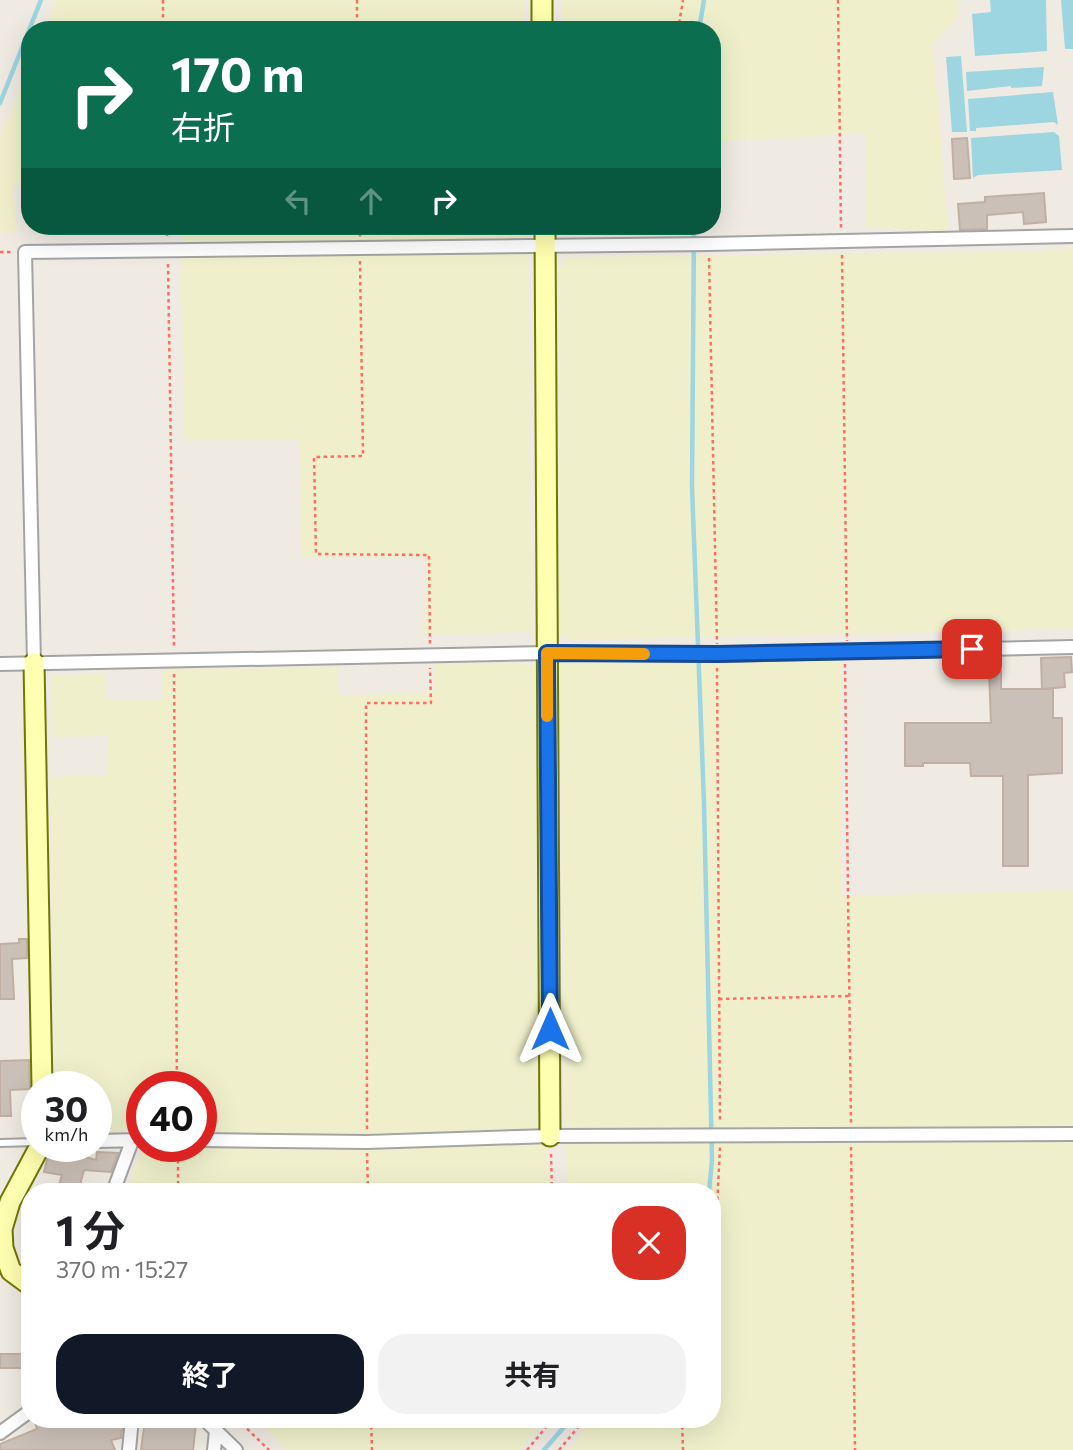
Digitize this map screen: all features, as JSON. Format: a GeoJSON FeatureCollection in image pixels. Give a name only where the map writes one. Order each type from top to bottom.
{"type":"FeatureCollection","features":[{"type":"Feature","properties":{"kind":"street"},"geometry":{"type":"LineString","coordinates":[[542,0],[542,21]]}},
{"type":"Feature","properties":{"kind":"street"},"geometry":{"type":"LineString","coordinates":[[545,235],[550,1136]]}},
{"type":"Feature","properties":{"kind":"street"},"geometry":{"type":"LineString","coordinates":[[42,1071],[25,252],[709,244],[1073,236]]}},
{"type":"Feature","properties":{"kind":"street"},"geometry":{"type":"LineString","coordinates":[[0,664],[547,653],[717,654],[1073,647]]}},
{"type":"Feature","properties":{"kind":"street"},"geometry":{"type":"LineString","coordinates":[[217,1140],[367,1142],[550,1136],[1073,1134]]}},
{"type":"Feature","properties":{"kind":"street"},"geometry":{"type":"LineString","coordinates":[[21,1278],[11,1271],[3,1248],[2,1229],[9,1202],[31,1162]]}},
{"type":"Feature","properties":{"kind":"street"},"geometry":{"type":"LineString","coordinates":[[117,1183],[127,1162]]}},
{"type":"Feature","properties":{"kind":"street"},"geometry":{"type":"LineString","coordinates":[[0,1433],[21,1418]]}},
{"type":"Feature","properties":{"kind":"street"},"geometry":{"type":"LineString","coordinates":[[129,1450],[131,1428]]}},
{"type":"Feature","properties":{"kind":"street"},"geometry":{"type":"LineString","coordinates":[[213,1428],[236,1450]]}},
{"type":"Feature","properties":{"kind":"street"},"geometry":{"type":"LineString","coordinates":[[214,1450],[216,1431]]}},
{"type":"Feature","properties":{"kind":"lane"},"geometry":{"type":"LineString","coordinates":[[0,1143],[21,1142]]}},
{"type":"Feature","properties":{"kind":"path"},"geometry":{"type":"LineString","coordinates":[[163,0],[163,21]]}},
{"type":"Feature","properties":{"kind":"path"},"geometry":{"type":"LineString","coordinates":[[357,0],[357,21]]}},
{"type":"Feature","properties":{"kind":"path"},"geometry":{"type":"LineString","coordinates":[[680,21],[683,0]]}},
{"type":"Feature","properties":{"kind":"path"},"geometry":{"type":"LineString","coordinates":[[838,0],[855,1450]]}},
{"type":"Feature","properties":{"kind":"path"},"geometry":{"type":"LineString","coordinates":[[360,235],[363,456],[314,457],[316,554],[429,555],[431,703],[366,703],[368,1183]]}},
{"type":"Feature","properties":{"kind":"path"},"geometry":{"type":"LineString","coordinates":[[709,244],[717,654],[718,1183]]}},
{"type":"Feature","properties":{"kind":"path"},"geometry":{"type":"LineString","coordinates":[[719,999],[849,996]]}},
{"type":"Feature","properties":{"kind":"path"},"geometry":{"type":"LineString","coordinates":[[550,1136],[552,1183]]}},
{"type":"Feature","properties":{"kind":"path"},"geometry":{"type":"LineString","coordinates":[[178,1162],[178,1183]]}},
{"type":"Feature","properties":{"kind":"path"},"geometry":{"type":"LineString","coordinates":[[246,1428],[269,1450]]}},
{"type":"Feature","properties":{"kind":"path"},"geometry":{"type":"LineString","coordinates":[[371,1428],[372,1450]]}},
{"type":"Feature","properties":{"kind":"path"},"geometry":{"type":"LineString","coordinates":[[527,1450],[545,1428]]}},
{"type":"Feature","properties":{"kind":"path"},"geometry":{"type":"LineString","coordinates":[[559,1450],[577,1428]]}},
{"type":"Feature","properties":{"kind":"path"},"geometry":{"type":"LineString","coordinates":[[682,1428],[683,1450]]}},
{"type":"Feature","properties":{"kind":"green space"},"geometry":{"type":"Polygon","coordinates":[[[57,0],[524,0],[524,21],[49,21],[57,0]]]}},
{"type":"Feature","properties":{"kind":"green space"},"geometry":{"type":"Polygon","coordinates":[[[562,0],[958,0],[959,16],[933,44],[948,232],[865,227],[865,133],[721,141],[721,21],[562,21],[562,0]]]}},
{"type":"Feature","properties":{"kind":"green space"},"geometry":{"type":"Polygon","coordinates":[[[21,87],[21,185],[13,184],[17,232],[0,233],[0,136],[21,87]]]}},
{"type":"Feature","properties":{"kind":"green space"},"geometry":{"type":"Polygon","coordinates":[[[181,235],[527,235],[532,632],[424,634],[426,557],[301,558],[299,440],[184,439],[181,235]]]}},
{"type":"Feature","properties":{"kind":"green space"},"geometry":{"type":"Polygon","coordinates":[[[1073,248],[1073,629],[572,640],[558,633],[559,270],[565,257],[1027,252],[1073,248]]]}},
{"type":"Feature","properties":{"kind":"green space"},"geometry":{"type":"Polygon","coordinates":[[[842,659],[842,896],[1073,890],[1073,1450],[568,1450],[581,1434],[579,1428],[721,1428],[721,1183],[567,1183],[559,661],[842,659]]]}},
{"type":"Feature","properties":{"kind":"green space"},"geometry":{"type":"Polygon","coordinates":[[[531,663],[540,671],[549,1183],[129,1183],[137,1162],[217,1162],[217,1071],[126,1071],[126,1130],[112,1131],[112,1071],[56,1071],[50,777],[106,775],[108,736],[54,737],[51,676],[106,673],[105,700],[162,699],[164,670],[337,667],[339,696],[434,692],[435,664],[531,663]]]}},
{"type":"Feature","properties":{"kind":"green space"},"geometry":{"type":"Polygon","coordinates":[[[265,1428],[538,1428],[520,1450],[286,1450],[265,1428]]]}},
{"type":"Feature","properties":{"kind":"water"},"geometry":{"type":"Polygon","coordinates":[[[990,0],[1046,0],[1047,51],[975,56],[972,14],[991,12],[990,0]]]}},
{"type":"Feature","properties":{"kind":"water"},"geometry":{"type":"Polygon","coordinates":[[[1061,0],[1073,0],[1073,49],[1065,49],[1061,0]]]}},
{"type":"Feature","properties":{"kind":"water"},"geometry":{"type":"Polygon","coordinates":[[[961,56],[967,132],[952,132],[946,57],[961,56]]]}},
{"type":"Feature","properties":{"kind":"water"},"geometry":{"type":"Polygon","coordinates":[[[1044,67],[1042,86],[967,91],[966,72],[1044,67]]]}},
{"type":"Feature","properties":{"kind":"water"},"geometry":{"type":"Polygon","coordinates":[[[1053,92],[1058,125],[1054,122],[976,128],[976,131],[970,131],[968,99],[1053,92]]]}},
{"type":"Feature","properties":{"kind":"water"},"geometry":{"type":"Polygon","coordinates":[[[1054,132],[1059,136],[1062,170],[978,175],[973,178],[971,138],[1054,132]]]}},
{"type":"Feature","properties":{"kind":"building"},"geometry":{"type":"Polygon","coordinates":[[[967,138],[970,178],[954,179],[952,139],[967,138]]]}},
{"type":"Feature","properties":{"kind":"building"},"geometry":{"type":"Polygon","coordinates":[[[1044,193],[1046,222],[1024,224],[1023,212],[987,215],[987,229],[960,230],[958,204],[985,202],[985,197],[1044,193]]]}},
{"type":"Feature","properties":{"kind":"building"},"geometry":{"type":"Polygon","coordinates":[[[1071,657],[1072,672],[1064,673],[1065,687],[1042,689],[1041,658],[1071,657]]]}},
{"type":"Feature","properties":{"kind":"building"},"geometry":{"type":"Polygon","coordinates":[[[989,671],[1001,671],[1001,689],[1053,689],[1053,718],[1062,718],[1062,773],[1028,775],[1028,866],[1003,866],[1003,776],[971,776],[970,763],[923,763],[923,766],[905,766],[905,723],[991,723],[989,671]]]}},
{"type":"Feature","properties":{"kind":"building"},"geometry":{"type":"Polygon","coordinates":[[[19,939],[27,939],[27,958],[12,959],[14,999],[0,999],[0,944],[19,943],[19,939]]]}},
{"type":"Feature","properties":{"kind":"building"},"geometry":{"type":"Polygon","coordinates":[[[29,1060],[29,1071],[21,1071],[21,1089],[10,1090],[11,1116],[0,1116],[0,1061],[29,1060]]]}},
{"type":"Feature","properties":{"kind":"building"},"geometry":{"type":"Polygon","coordinates":[[[112,1153],[118,1153],[111,1172],[84,1170],[80,1183],[60,1183],[62,1175],[44,1172],[46,1162],[112,1162],[112,1153]]]}},
{"type":"Feature","properties":{"kind":"building"},"geometry":{"type":"Polygon","coordinates":[[[0,1354],[21,1354],[21,1368],[0,1368],[0,1354]]]}},
{"type":"Feature","properties":{"kind":"building"},"geometry":{"type":"Polygon","coordinates":[[[122,1428],[121,1438],[111,1440],[115,1450],[0,1450],[0,1444],[37,1429],[122,1428]]]}},
{"type":"Feature","properties":{"kind":"building"},"geometry":{"type":"Polygon","coordinates":[[[144,1428],[196,1428],[193,1450],[141,1450],[144,1428]]]}},
{"type":"Feature","properties":{"kind":"waterway"},"geometry":{"type":"LineString","coordinates":[[33,21],[41,0]]}},
{"type":"Feature","properties":{"kind":"waterway"},"geometry":{"type":"LineString","coordinates":[[700,21],[704,0]]}},
{"type":"Feature","properties":{"kind":"waterway"},"geometry":{"type":"LineString","coordinates":[[0,103],[21,50]]}},
{"type":"Feature","properties":{"kind":"waterway"},"geometry":{"type":"LineString","coordinates":[[694,235],[692,487],[704,803],[712,1160],[710,1183]]}},
{"type":"Feature","properties":{"kind":"waterway"},"geometry":{"type":"LineString","coordinates":[[544,1450],[563,1428]]}},
{"type":"Feature","properties":{"kind":"slow traffic"},"geometry":{"type":"LineString","coordinates":[[547,716],[547,653],[644,654]]}},
{"type":"Feature","properties":{"kind":"route"},"geometry":{"type":"LineString","coordinates":[[550,1029],[547,653],[717,654],[972,649]]}}]}
